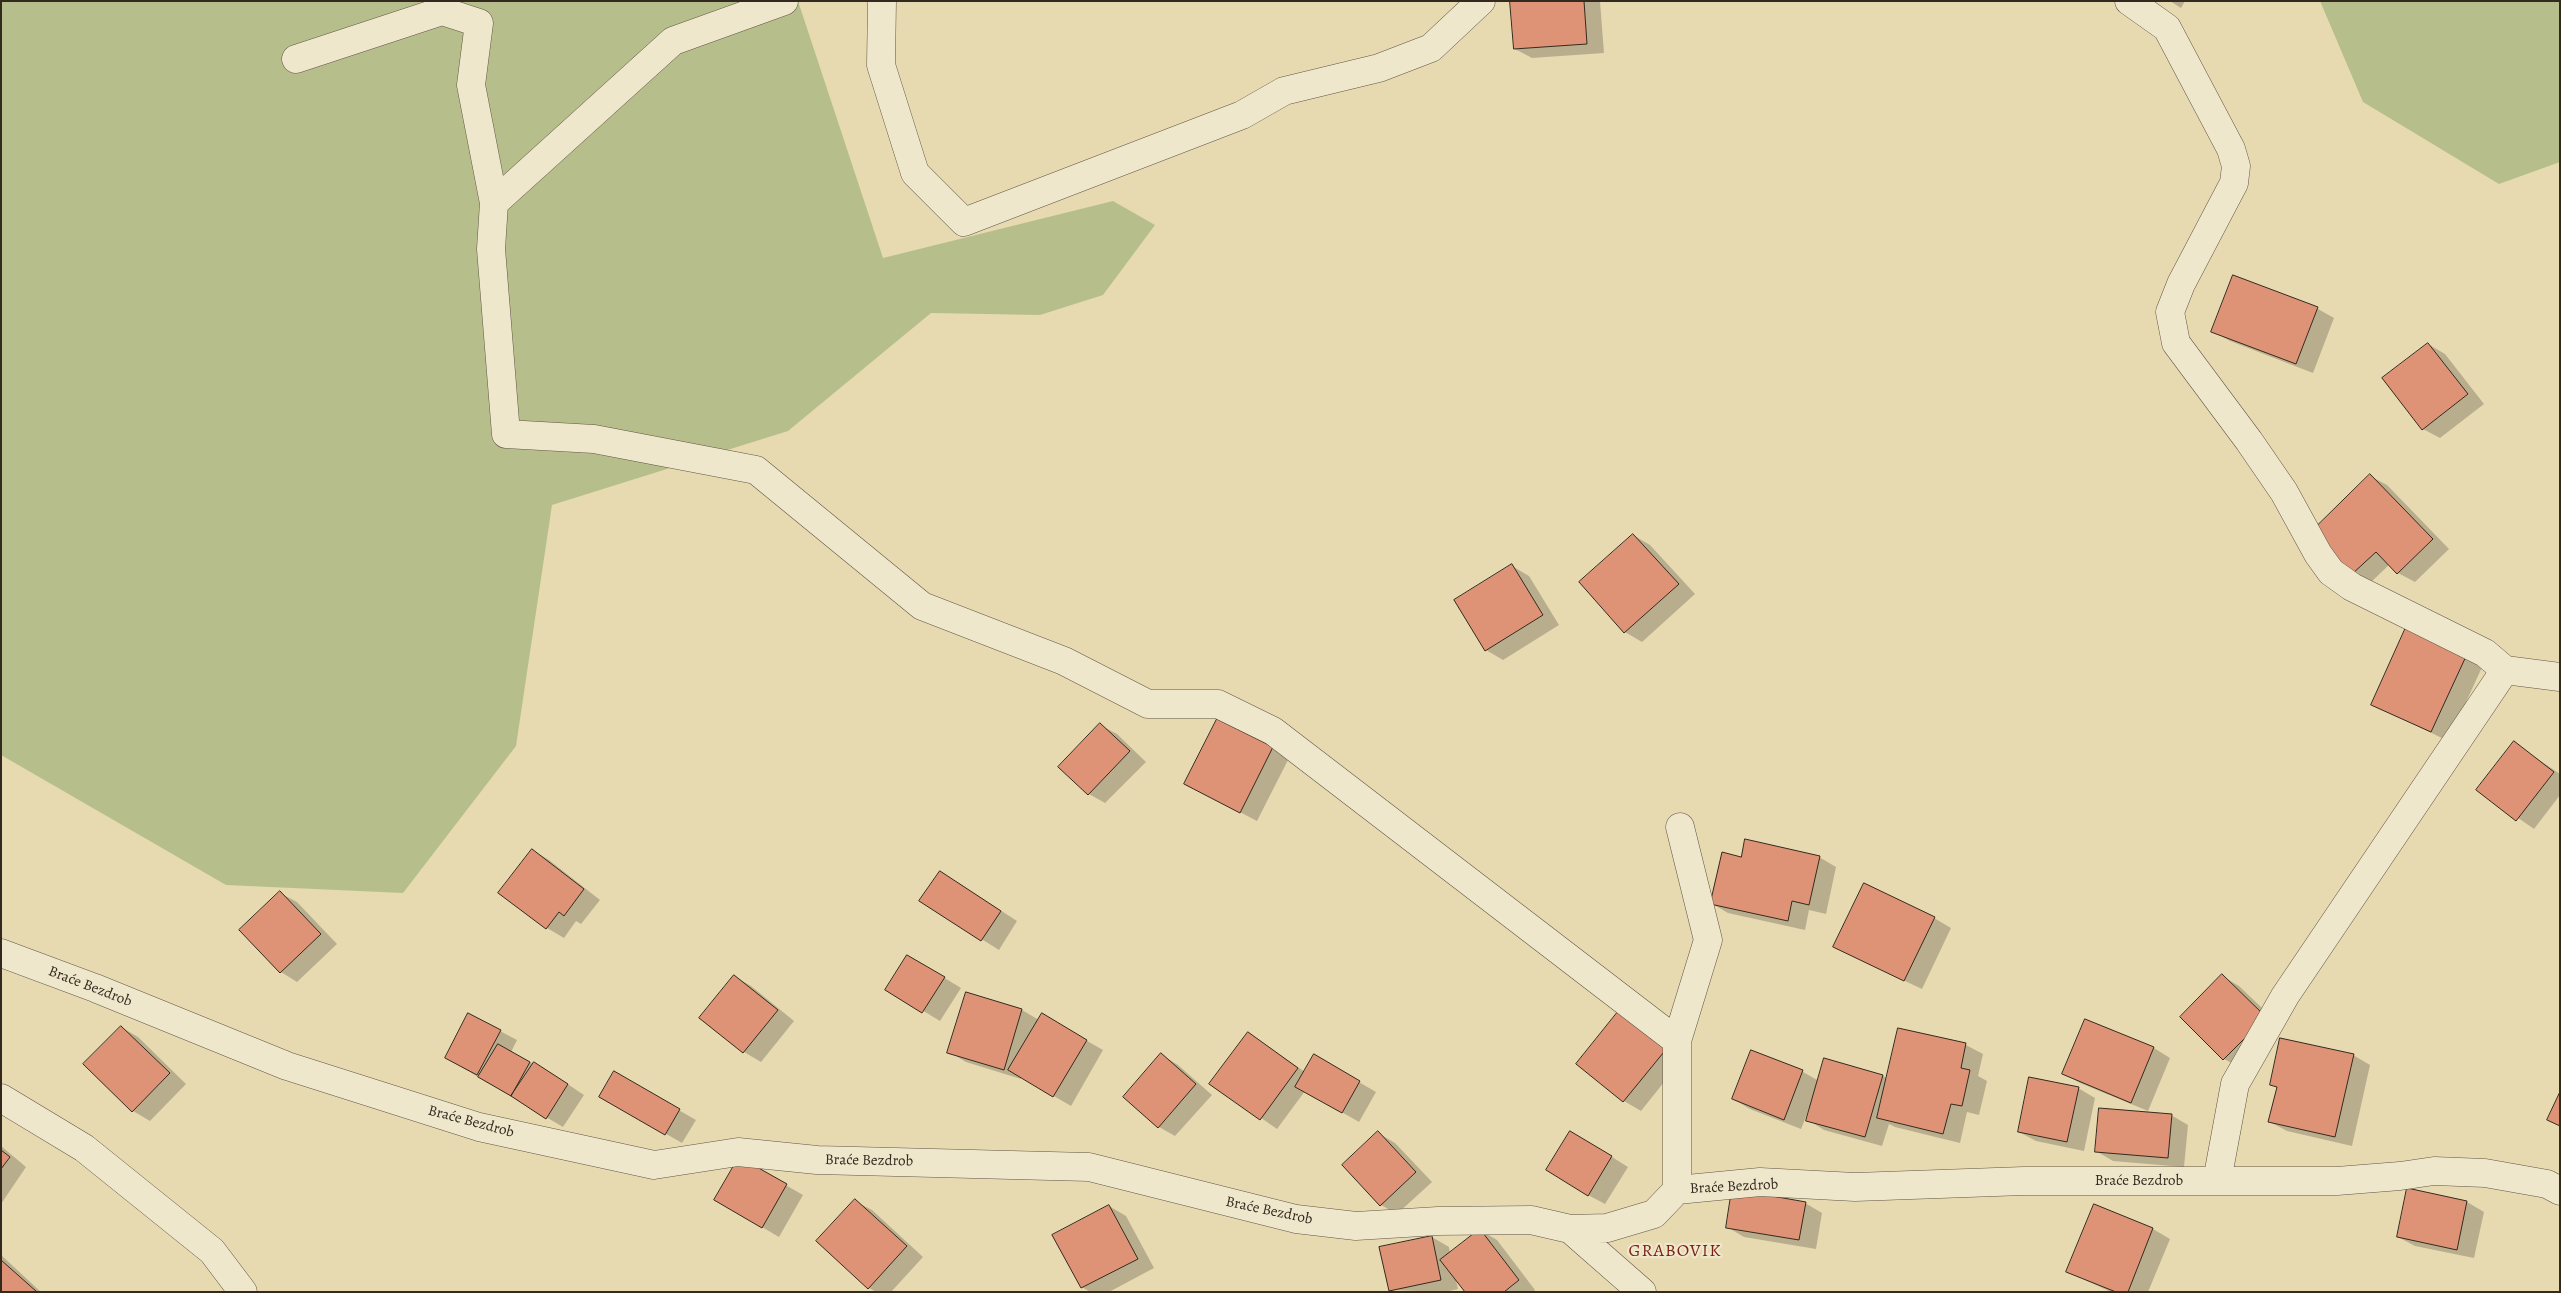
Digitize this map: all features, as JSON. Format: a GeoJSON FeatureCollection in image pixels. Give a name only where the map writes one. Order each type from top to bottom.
{"type":"FeatureCollection","features":[{"type":"Feature","properties":{"kind":"street"},"geometry":{"type":"LineString","coordinates":[[494,203],[673,41],[784,1]]}},
{"type":"Feature","properties":{"kind":"street"},"geometry":{"type":"LineString","coordinates":[[882,1],[881,65],[915,173],[964,222],[1242,115],[1284,91],[1379,68],[1431,48],[1481,1]]}},
{"type":"Feature","properties":{"kind":"street"},"geometry":{"type":"LineString","coordinates":[[2129,1],[2167,28],[2231,150],[2236,166],[2234,183],[2181,284],[2170,312],[2176,343],[2250,441],[2284,492],[2318,554],[2331,572],[2352,587],[2485,653],[2505,670],[2560,677]]}},
{"type":"Feature","properties":{"kind":"street"},"geometry":{"type":"LineString","coordinates":[[296,59],[442,11],[479,23],[471,85],[494,203],[491,249],[506,434],[594,439],[756,470],[922,606],[1064,662],[1148,704],[1218,704],[1273,731],[1677,1041]]}},
{"type":"Feature","properties":{"kind":"street"},"geometry":{"type":"LineString","coordinates":[[2218,1181],[2235,1084],[2239,1076],[2285,996],[2505,670]]}},
{"type":"Feature","properties":{"kind":"street"},"geometry":{"type":"LineString","coordinates":[[1677,1190],[1677,1041],[1708,940],[1680,827]]}},
{"type":"Feature","properties":{"kind":"street","name":"Braće Bezdrob"},"geometry":{"type":"LineString","coordinates":[[1,954],[95,988],[287,1066],[478,1127],[654,1165],[738,1152],[817,1160],[1089,1167],[1296,1219],[1356,1226],[1438,1221],[1531,1220],[1570,1229],[1607,1228],[1654,1214],[1677,1190],[1760,1182],[1855,1187],[2024,1181],[2337,1181],[2434,1171],[2485,1173],[2547,1184],[2560,1191]]}},
{"type":"Feature","properties":{"kind":"street"},"geometry":{"type":"LineString","coordinates":[[1,1098],[84,1148],[114,1172],[212,1251],[243,1292]]}},
{"type":"Feature","properties":{"kind":"street"},"geometry":{"type":"LineString","coordinates":[[1570,1229],[1642,1292]]}},
{"type":"Feature","properties":{"kind":"green space"},"geometry":{"type":"Polygon","coordinates":[[[1,1],[798,1],[883,258],[1113,201],[1155,225],[1103,295],[1040,315],[931,313],[788,431],[552,505],[516,746],[403,893],[226,885],[1,755],[1,1]]]}},
{"type":"Feature","properties":{"kind":"green space"},"geometry":{"type":"Polygon","coordinates":[[[2320,1],[2560,1],[2560,162],[2499,184],[2363,102],[2320,1]]]}},
{"type":"Feature","properties":{"kind":"building"},"geometry":{"type":"Polygon","coordinates":[[[1510,1],[1584,1],[1587,44],[1514,49],[1510,1]]]}},
{"type":"Feature","properties":{"kind":"building"},"geometry":{"type":"Polygon","coordinates":[[[2233,275],[2318,307],[2296,364],[2211,332],[2233,275]]]}},
{"type":"Feature","properties":{"kind":"building"},"geometry":{"type":"Polygon","coordinates":[[[2428,343],[2468,394],[2422,430],[2382,378],[2428,343]]]}},
{"type":"Feature","properties":{"kind":"building"},"geometry":{"type":"Polygon","coordinates":[[[2370,474],[2433,539],[2397,574],[2376,552],[2351,575],[2310,533],[2370,474]]]}},
{"type":"Feature","properties":{"kind":"building"},"geometry":{"type":"Polygon","coordinates":[[[1633,534],[1679,584],[1624,633],[1579,582],[1633,534]]]}},
{"type":"Feature","properties":{"kind":"building"},"geometry":{"type":"Polygon","coordinates":[[[1512,564],[1543,615],[1485,651],[1454,600],[1512,564]]]}},
{"type":"Feature","properties":{"kind":"building"},"geometry":{"type":"Polygon","coordinates":[[[2407,625],[2468,652],[2431,732],[2371,705],[2407,625]]]}},
{"type":"Feature","properties":{"kind":"building"},"geometry":{"type":"Polygon","coordinates":[[[1217,719],[1273,747],[1240,813],[1184,784],[1217,719]]]}},
{"type":"Feature","properties":{"kind":"building"},"geometry":{"type":"Polygon","coordinates":[[[1100,723],[1130,751],[1088,795],[1058,767],[1100,723]]]}},
{"type":"Feature","properties":{"kind":"building"},"geometry":{"type":"Polygon","coordinates":[[[2514,741],[2554,772],[2516,821],[2476,790],[2514,741]]]}},
{"type":"Feature","properties":{"kind":"building"},"geometry":{"type":"Polygon","coordinates":[[[1745,839],[1820,856],[1809,905],[1792,901],[1788,921],[1710,904],[1722,852],[1741,857],[1745,839]]]}},
{"type":"Feature","properties":{"kind":"building"},"geometry":{"type":"Polygon","coordinates":[[[532,849],[584,889],[564,916],[559,912],[546,929],[498,893],[532,849]]]}},
{"type":"Feature","properties":{"kind":"building"},"geometry":{"type":"Polygon","coordinates":[[[940,871],[1001,911],[981,941],[919,901],[940,871]]]}},
{"type":"Feature","properties":{"kind":"building"},"geometry":{"type":"Polygon","coordinates":[[[1864,883],[1935,917],[1904,981],[1833,947],[1864,883]]]}},
{"type":"Feature","properties":{"kind":"building"},"geometry":{"type":"Polygon","coordinates":[[[280,891],[321,934],[280,973],[239,930],[280,891]]]}},
{"type":"Feature","properties":{"kind":"building"},"geometry":{"type":"Polygon","coordinates":[[[907,955],[945,977],[922,1013],[885,990],[907,955]]]}},
{"type":"Feature","properties":{"kind":"building"},"geometry":{"type":"Polygon","coordinates":[[[2222,974],[2266,1017],[2223,1060],[2180,1017],[2222,974]]]}},
{"type":"Feature","properties":{"kind":"building"},"geometry":{"type":"Polygon","coordinates":[[[734,975],[778,1010],[743,1053],[699,1018],[734,975]]]}},
{"type":"Feature","properties":{"kind":"building"},"geometry":{"type":"Polygon","coordinates":[[[966,992],[1022,1009],[1004,1070],[947,1053],[966,992]]]}},
{"type":"Feature","properties":{"kind":"building"},"geometry":{"type":"Polygon","coordinates":[[[1621,1008],[1668,1047],[1623,1102],[1576,1064],[1621,1008]]]}},
{"type":"Feature","properties":{"kind":"building"},"geometry":{"type":"Polygon","coordinates":[[[468,1013],[501,1030],[477,1075],[445,1058],[468,1013]]]}},
{"type":"Feature","properties":{"kind":"building"},"geometry":{"type":"Polygon","coordinates":[[[1042,1013],[1087,1040],[1053,1097],[1008,1070],[1042,1013]]]}},
{"type":"Feature","properties":{"kind":"building"},"geometry":{"type":"Polygon","coordinates":[[[2085,1019],[2154,1047],[2131,1103],[2062,1074],[2085,1019]]]}},
{"type":"Feature","properties":{"kind":"building"},"geometry":{"type":"Polygon","coordinates":[[[121,1026],[170,1073],[132,1112],[83,1064],[121,1026]]]}},
{"type":"Feature","properties":{"kind":"building"},"geometry":{"type":"Polygon","coordinates":[[[1898,1028],[1966,1043],[1961,1068],[1970,1070],[1962,1106],[1951,1104],[1943,1134],[1877,1118],[1898,1028]]]}},
{"type":"Feature","properties":{"kind":"building"},"geometry":{"type":"Polygon","coordinates":[[[1248,1032],[1298,1068],[1260,1120],[1209,1084],[1248,1032]]]}},
{"type":"Feature","properties":{"kind":"building"},"geometry":{"type":"Polygon","coordinates":[[[2280,1038],[2354,1054],[2335,1137],[2268,1122],[2277,1087],[2270,1085],[2280,1038]]]}},
{"type":"Feature","properties":{"kind":"building"},"geometry":{"type":"Polygon","coordinates":[[[498,1044],[530,1062],[511,1096],[478,1077],[498,1044]]]}},
{"type":"Feature","properties":{"kind":"building"},"geometry":{"type":"Polygon","coordinates":[[[1751,1050],[1803,1070],[1784,1120],[1732,1099],[1751,1050]]]}},
{"type":"Feature","properties":{"kind":"building"},"geometry":{"type":"Polygon","coordinates":[[[1161,1053],[1196,1084],[1158,1128],[1123,1097],[1161,1053]]]}},
{"type":"Feature","properties":{"kind":"building"},"geometry":{"type":"Polygon","coordinates":[[[1314,1054],[1360,1081],[1342,1113],[1295,1087],[1314,1054]]]}},
{"type":"Feature","properties":{"kind":"building"},"geometry":{"type":"Polygon","coordinates":[[[1824,1058],[1883,1075],[1865,1137],[1806,1121],[1824,1058]]]}},
{"type":"Feature","properties":{"kind":"building"},"geometry":{"type":"Polygon","coordinates":[[[534,1062],[568,1084],[546,1119],[511,1096],[534,1062]]]}},
{"type":"Feature","properties":{"kind":"building"},"geometry":{"type":"Polygon","coordinates":[[[614,1071],[680,1109],[665,1135],[599,1097],[614,1071]]]}},
{"type":"Feature","properties":{"kind":"building"},"geometry":{"type":"Polygon","coordinates":[[[2029,1077],[2079,1087],[2067,1142],[2018,1132],[2029,1077]]]}},
{"type":"Feature","properties":{"kind":"building"},"geometry":{"type":"Polygon","coordinates":[[[2560,1092],[2560,1126],[2547,1120],[2560,1092]]]}},
{"type":"Feature","properties":{"kind":"building"},"geometry":{"type":"Polygon","coordinates":[[[2099,1108],[2172,1114],[2168,1158],[2095,1152],[2099,1108]]]}},
{"type":"Feature","properties":{"kind":"building"},"geometry":{"type":"Polygon","coordinates":[[[1378,1131],[1416,1172],[1380,1206],[1342,1165],[1378,1131]]]}},
{"type":"Feature","properties":{"kind":"building"},"geometry":{"type":"Polygon","coordinates":[[[1570,1131],[1612,1156],[1588,1196],[1546,1170],[1570,1131]]]}},
{"type":"Feature","properties":{"kind":"building"},"geometry":{"type":"Polygon","coordinates":[[[1,1150],[10,1157],[1,1169],[1,1150]]]}},
{"type":"Feature","properties":{"kind":"building"},"geometry":{"type":"Polygon","coordinates":[[[739,1157],[787,1184],[762,1228],[714,1200],[739,1157]]]}},
{"type":"Feature","properties":{"kind":"building"},"geometry":{"type":"Polygon","coordinates":[[[2407,1188],[2467,1201],[2457,1250],[2397,1237],[2407,1188]]]}},
{"type":"Feature","properties":{"kind":"building"},"geometry":{"type":"Polygon","coordinates":[[[1732,1189],[1806,1202],[1799,1240],[1726,1228],[1732,1189]]]}},
{"type":"Feature","properties":{"kind":"building"},"geometry":{"type":"Polygon","coordinates":[[[855,1199],[907,1246],[868,1289],[816,1241],[855,1199]]]}},
{"type":"Feature","properties":{"kind":"building"},"geometry":{"type":"Polygon","coordinates":[[[2094,1204],[2153,1228],[2128,1292],[2116,1292],[2066,1272],[2094,1204]]]}},
{"type":"Feature","properties":{"kind":"building"},"geometry":{"type":"Polygon","coordinates":[[[1109,1205],[1138,1259],[1081,1288],[1052,1235],[1109,1205]]]}},
{"type":"Feature","properties":{"kind":"building"},"geometry":{"type":"Polygon","coordinates":[[[1480,1229],[1519,1280],[1504,1292],[1465,1292],[1440,1260],[1480,1229]]]}},
{"type":"Feature","properties":{"kind":"building"},"geometry":{"type":"Polygon","coordinates":[[[1432,1236],[1441,1280],[1389,1291],[1379,1247],[1432,1236]]]}},
{"type":"Feature","properties":{"kind":"building"},"geometry":{"type":"Polygon","coordinates":[[[1,1260],[37,1292],[1,1292],[1,1260]]]}},
{"type":"Feature","properties":{"kind":"district","name":"GRABOVIK"},"geometry":{"type":"Point","coordinates":[1675,1252]}}]}
